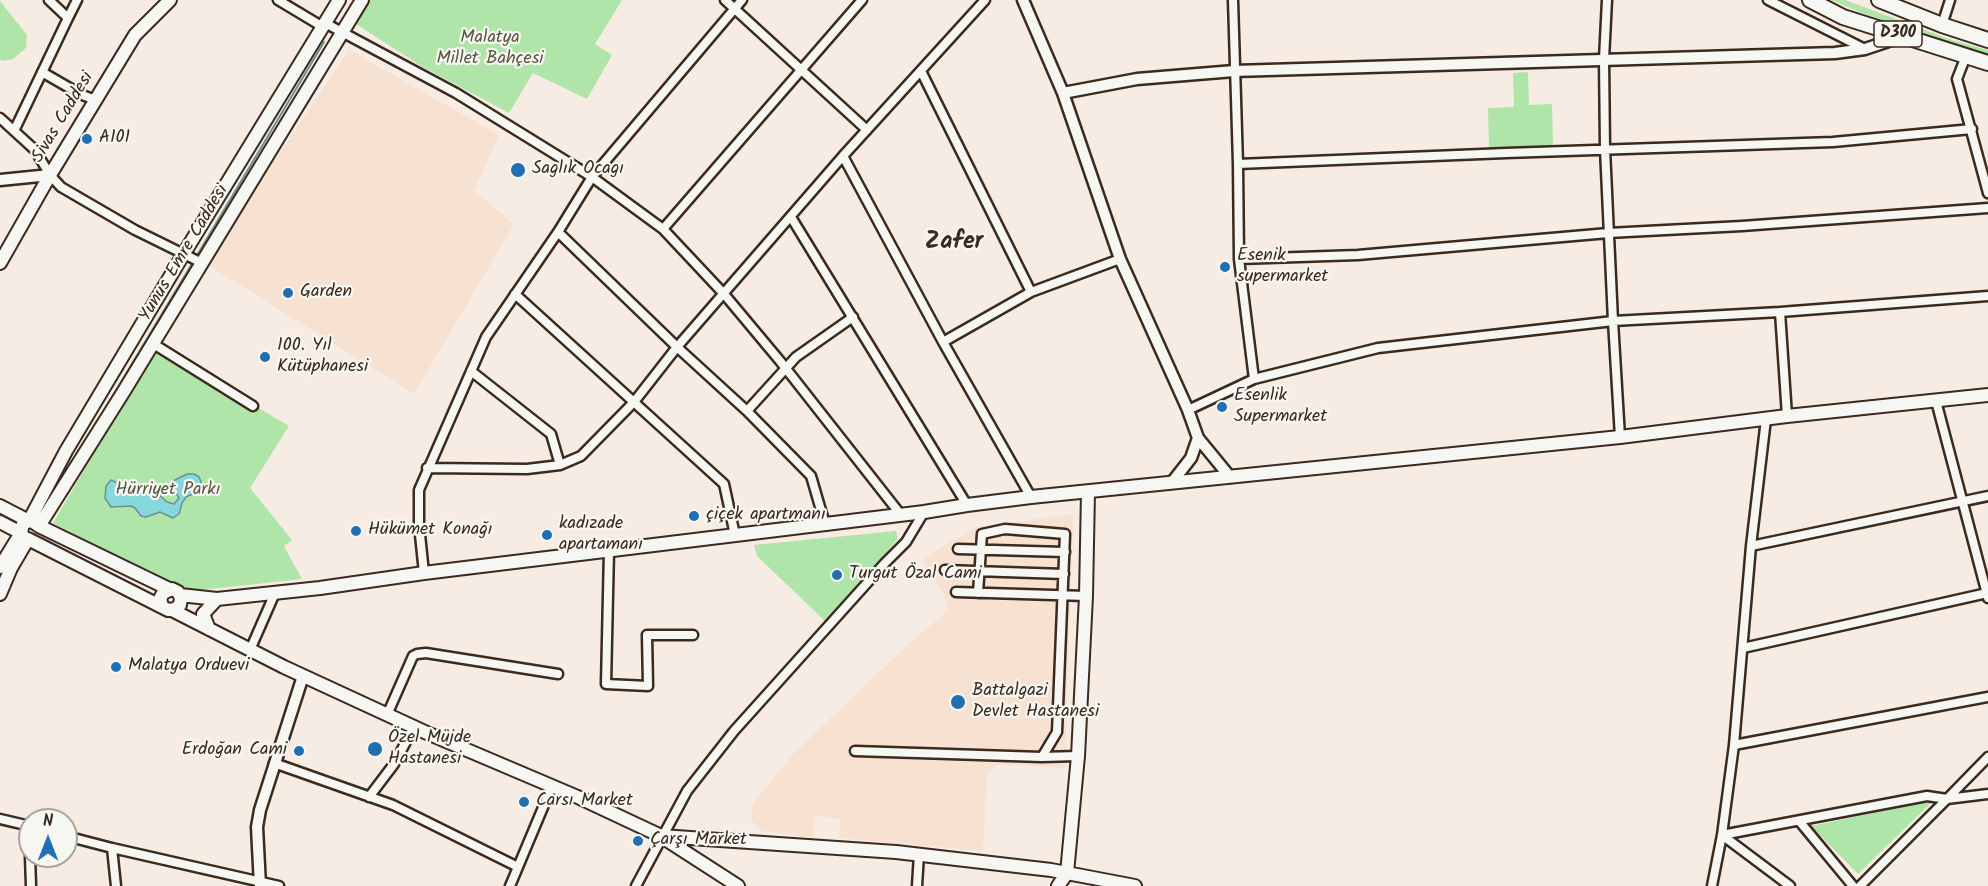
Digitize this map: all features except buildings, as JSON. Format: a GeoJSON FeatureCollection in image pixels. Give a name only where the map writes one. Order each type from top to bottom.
{"type":"FeatureCollection","features":[{"type":"Feature","properties":{"kind":"highway","name":"D300"},"geometry":{"type":"LineString","coordinates":[[1810,0],[1843,17],[1988,63]]}},
{"type":"Feature","properties":{"kind":"highway","name":"D300"},"geometry":{"type":"LineString","coordinates":[[1879,0],[1988,40]]}},
{"type":"Feature","properties":{"kind":"main road","name":"Sivas Caddesi"},"geometry":{"type":"LineString","coordinates":[[0,263],[50,175],[135,35],[170,0]]}},
{"type":"Feature","properties":{"kind":"main road","name":"Yunus Emre Caddesi"},"geometry":{"type":"LineString","coordinates":[[34,523],[66,451],[339,0]]}},
{"type":"Feature","properties":{"kind":"main road","name":"Yunus Emre Caddesi"},"geometry":{"type":"LineString","coordinates":[[34,523],[57,500],[362,0]]}},
{"type":"Feature","properties":{"kind":"main road"},"geometry":{"type":"LineString","coordinates":[[0,506],[174,592],[217,598],[320,588],[1031,497],[1620,437],[1787,416],[1988,395]]}},
{"type":"Feature","properties":{"kind":"main road"},"geometry":{"type":"LineString","coordinates":[[1058,886],[1067,873],[1078,756],[1086,596],[1088,492]]}},
{"type":"Feature","properties":{"kind":"main road"},"geometry":{"type":"LineString","coordinates":[[0,522],[303,676],[661,836],[738,886]]}},
{"type":"Feature","properties":{"kind":"main road"},"geometry":{"type":"LineString","coordinates":[[0,594],[24,536],[23,524],[34,523]]}},
{"type":"Feature","properties":{"kind":"main road"},"geometry":{"type":"LineString","coordinates":[[0,567],[24,536]]}},
{"type":"Feature","properties":{"kind":"main road"},"geometry":{"type":"LineString","coordinates":[[167,608],[180,605],[174,592]]}},
{"type":"Feature","properties":{"kind":"main road"},"geometry":{"type":"LineString","coordinates":[[167,608],[161,596],[174,592]]}},
{"type":"Feature","properties":{"kind":"main road"},"geometry":{"type":"LineString","coordinates":[[209,629],[202,614],[217,598]]}},
{"type":"Feature","properties":{"kind":"main road"},"geometry":{"type":"LineString","coordinates":[[661,836],[919,854],[1067,873],[1135,886]]}},
{"type":"Feature","properties":{"kind":"street"},"geometry":{"type":"LineString","coordinates":[[49,0],[68,18]]}},
{"type":"Feature","properties":{"kind":"street"},"geometry":{"type":"LineString","coordinates":[[14,131],[77,0]]}},
{"type":"Feature","properties":{"kind":"street"},"geometry":{"type":"LineString","coordinates":[[278,0],[324,25],[344,31],[456,93],[592,177],[663,229],[724,294],[901,515]]}},
{"type":"Feature","properties":{"kind":"street"},"geometry":{"type":"LineString","coordinates":[[725,0],[867,130]]}},
{"type":"Feature","properties":{"kind":"street"},"geometry":{"type":"LineString","coordinates":[[424,573],[419,525],[419,490],[486,337],[558,232],[592,177],[742,0]]}},
{"type":"Feature","properties":{"kind":"street"},"geometry":{"type":"LineString","coordinates":[[663,229],[862,0]]}},
{"type":"Feature","properties":{"kind":"street"},"geometry":{"type":"LineString","coordinates":[[427,468],[527,468],[560,465],[581,456],[634,402],[677,348],[843,156],[985,0]]}},
{"type":"Feature","properties":{"kind":"street"},"geometry":{"type":"LineString","coordinates":[[1023,0],[1063,93],[1120,259],[1188,410],[1198,438],[1230,477]]}},
{"type":"Feature","properties":{"kind":"street"},"geometry":{"type":"LineString","coordinates":[[1233,0],[1239,259],[1254,379]]}},
{"type":"Feature","properties":{"kind":"street"},"geometry":{"type":"LineString","coordinates":[[1607,0],[1604,58],[1605,149],[1620,437]]}},
{"type":"Feature","properties":{"kind":"street"},"geometry":{"type":"LineString","coordinates":[[1768,0],[1865,49]]}},
{"type":"Feature","properties":{"kind":"street"},"geometry":{"type":"LineString","coordinates":[[1942,25],[1950,0]]}},
{"type":"Feature","properties":{"kind":"street"},"geometry":{"type":"LineString","coordinates":[[1063,93],[1137,79],[1234,71],[1604,58],[1835,53],[1865,49],[1904,36]]}},
{"type":"Feature","properties":{"kind":"street"},"geometry":{"type":"LineString","coordinates":[[1965,56],[1957,79],[1988,193]]}},
{"type":"Feature","properties":{"kind":"street"},"geometry":{"type":"LineString","coordinates":[[921,71],[1031,292]]}},
{"type":"Feature","properties":{"kind":"street"},"geometry":{"type":"LineString","coordinates":[[42,72],[95,100]]}},
{"type":"Feature","properties":{"kind":"street"},"geometry":{"type":"LineString","coordinates":[[0,118],[35,150],[50,175],[61,187],[135,230],[201,262]]}},
{"type":"Feature","properties":{"kind":"street"},"geometry":{"type":"LineString","coordinates":[[1238,164],[1833,142],[1972,129]]}},
{"type":"Feature","properties":{"kind":"street"},"geometry":{"type":"LineString","coordinates":[[843,156],[943,342],[1031,497]]}},
{"type":"Feature","properties":{"kind":"street"},"geometry":{"type":"LineString","coordinates":[[0,180],[50,175]]}},
{"type":"Feature","properties":{"kind":"street"},"geometry":{"type":"LineString","coordinates":[[1239,259],[1358,255],[1608,233],[1742,226],[1988,208]]}},
{"type":"Feature","properties":{"kind":"street"},"geometry":{"type":"LineString","coordinates":[[790,217],[968,505]]}},
{"type":"Feature","properties":{"kind":"street"},"geometry":{"type":"LineString","coordinates":[[558,232],[677,348],[747,411],[811,476],[825,524]]}},
{"type":"Feature","properties":{"kind":"street"},"geometry":{"type":"LineString","coordinates":[[943,342],[1031,292],[1120,259]]}},
{"type":"Feature","properties":{"kind":"street"},"geometry":{"type":"LineString","coordinates":[[515,294],[724,484],[735,535]]}},
{"type":"Feature","properties":{"kind":"street"},"geometry":{"type":"LineString","coordinates":[[1188,410],[1254,379],[1378,348],[1613,321],[1780,312],[1988,296]]}},
{"type":"Feature","properties":{"kind":"street"},"geometry":{"type":"LineString","coordinates":[[1780,312],[1787,416]]}},
{"type":"Feature","properties":{"kind":"street"},"geometry":{"type":"LineString","coordinates":[[747,411],[796,357],[853,317]]}},
{"type":"Feature","properties":{"kind":"street"},"geometry":{"type":"LineString","coordinates":[[152,343],[252,406]]}},
{"type":"Feature","properties":{"kind":"street"},"geometry":{"type":"LineString","coordinates":[[471,371],[551,434],[560,465]]}},
{"type":"Feature","properties":{"kind":"street"},"geometry":{"type":"LineString","coordinates":[[1743,648],[1987,596],[1986,581],[1936,401]]}},
{"type":"Feature","properties":{"kind":"street"},"geometry":{"type":"LineString","coordinates":[[1712,886],[1722,836],[1734,745],[1751,546],[1766,419]]}},
{"type":"Feature","properties":{"kind":"street"},"geometry":{"type":"LineString","coordinates":[[1173,481],[1191,458],[1198,438]]}},
{"type":"Feature","properties":{"kind":"street"},"geometry":{"type":"LineString","coordinates":[[554,443],[571,460]]}},
{"type":"Feature","properties":{"kind":"street"},"geometry":{"type":"LineString","coordinates":[[1751,546],[1988,496]]}},
{"type":"Feature","properties":{"kind":"street"},"geometry":{"type":"LineString","coordinates":[[636,886],[687,791],[734,731],[906,542],[924,512]]}},
{"type":"Feature","properties":{"kind":"street"},"geometry":{"type":"LineString","coordinates":[[978,593],[982,534],[1005,529],[1065,534],[1057,732],[1042,758]]}},
{"type":"Feature","properties":{"kind":"street"},"geometry":{"type":"LineString","coordinates":[[958,549],[1065,552]]}},
{"type":"Feature","properties":{"kind":"street"},"geometry":{"type":"LineString","coordinates":[[609,550],[606,684],[648,686],[647,635],[693,635]]}},
{"type":"Feature","properties":{"kind":"street"},"geometry":{"type":"LineString","coordinates":[[945,570],[1064,574]]}},
{"type":"Feature","properties":{"kind":"street"},"geometry":{"type":"LineString","coordinates":[[956,592],[1086,596]]}},
{"type":"Feature","properties":{"kind":"street"},"geometry":{"type":"LineString","coordinates":[[250,650],[275,593]]}},
{"type":"Feature","properties":{"kind":"street"},"geometry":{"type":"LineString","coordinates":[[387,715],[412,656],[417,654],[426,653],[558,674]]}},
{"type":"Feature","properties":{"kind":"street"},"geometry":{"type":"LineString","coordinates":[[260,883],[257,827],[274,763],[303,676]]}},
{"type":"Feature","properties":{"kind":"street"},"geometry":{"type":"LineString","coordinates":[[1734,745],[1988,697]]}},
{"type":"Feature","properties":{"kind":"street"},"geometry":{"type":"LineString","coordinates":[[369,797],[394,764],[414,727]]}},
{"type":"Feature","properties":{"kind":"street"},"geometry":{"type":"LineString","coordinates":[[855,751],[1042,758],[1078,756]]}},
{"type":"Feature","properties":{"kind":"street"},"geometry":{"type":"LineString","coordinates":[[1860,886],[1988,757]]}},
{"type":"Feature","properties":{"kind":"street"},"geometry":{"type":"LineString","coordinates":[[274,763],[393,806],[518,867]]}},
{"type":"Feature","properties":{"kind":"street"},"geometry":{"type":"LineString","coordinates":[[510,886],[552,786]]}},
{"type":"Feature","properties":{"kind":"street"},"geometry":{"type":"LineString","coordinates":[[1722,836],[1927,796],[1947,800],[1988,794]]}},
{"type":"Feature","properties":{"kind":"street"},"geometry":{"type":"LineString","coordinates":[[0,819],[18,823]]}},
{"type":"Feature","properties":{"kind":"street"},"geometry":{"type":"LineString","coordinates":[[1800,822],[1853,886]]}},
{"type":"Feature","properties":{"kind":"street"},"geometry":{"type":"LineString","coordinates":[[1722,836],[1790,886]]}},
{"type":"Feature","properties":{"kind":"street"},"geometry":{"type":"LineString","coordinates":[[78,839],[279,886]]}},
{"type":"Feature","properties":{"kind":"street"},"geometry":{"type":"LineString","coordinates":[[112,848],[116,886]]}},
{"type":"Feature","properties":{"kind":"street"},"geometry":{"type":"LineString","coordinates":[[917,886],[919,854]]}},
{"type":"Feature","properties":{"kind":"street"},"geometry":{"type":"LineString","coordinates":[[31,868],[32,886]]}},
{"type":"Feature","properties":{"kind":"shaded area"},"geometry":{"type":"Polygon","coordinates":[[[349,50],[499,135],[474,191],[514,224],[414,394],[205,263],[349,50]]]}},
{"type":"Feature","properties":{"kind":"shaded area","name":"Battalgazi Devlet Hastanesi"},"geometry":{"type":"Polygon","coordinates":[[[1073,514],[1065,768],[998,765],[987,774],[983,851],[839,838],[840,819],[815,816],[813,838],[762,831],[751,820],[753,804],[792,755],[904,648],[948,611],[946,599],[922,559],[976,527],[1073,514]]]}},
{"type":"Feature","properties":{"kind":"green space","name":"Malatya Millet Bahçesi"},"geometry":{"type":"Polygon","coordinates":[[[370,0],[622,0],[595,44],[612,55],[587,99],[533,73],[509,113],[421,66],[356,24],[370,0]]]}},
{"type":"Feature","properties":{"kind":"green space"},"geometry":{"type":"Polygon","coordinates":[[[1831,0],[1845,0],[1952,40],[1988,50],[1988,54],[1950,44],[1831,0]]]}},
{"type":"Feature","properties":{"kind":"green space"},"geometry":{"type":"Polygon","coordinates":[[[0,1],[27,35],[26,48],[13,59],[5,61],[0,60],[0,1]]]}},
{"type":"Feature","properties":{"kind":"green space"},"geometry":{"type":"Polygon","coordinates":[[[1528,72],[1529,105],[1552,104],[1553,146],[1489,148],[1488,108],[1514,107],[1513,73],[1528,72]]]}},
{"type":"Feature","properties":{"kind":"green space","name":"Hürriyet Parkı"},"geometry":{"type":"Polygon","coordinates":[[[156,347],[289,426],[250,488],[292,540],[284,546],[302,579],[183,592],[53,523],[156,347]]]}},
{"type":"Feature","properties":{"kind":"green space"},"geometry":{"type":"Polygon","coordinates":[[[896,531],[898,539],[825,621],[757,556],[754,545],[896,531]]]}},
{"type":"Feature","properties":{"kind":"green space"},"geometry":{"type":"Polygon","coordinates":[[[1933,801],[1858,874],[1811,826],[1933,801]]]}},
{"type":"Feature","properties":{"kind":"water"},"geometry":{"type":"Polygon","coordinates":[[[187,474],[199,477],[204,489],[186,497],[179,514],[173,518],[160,512],[146,517],[141,516],[131,506],[111,507],[105,498],[106,486],[111,480],[135,490],[155,491],[167,502],[174,504],[179,498],[171,485],[173,481],[187,474]]]}},
{"type":"Feature","properties":{"kind":"waterway"},"geometry":{"type":"LineString","coordinates":[[196,257],[324,42]]}},
{"type":"Feature","properties":{"kind":"waterway"},"geometry":{"type":"LineString","coordinates":[[90,434],[193,262]]}},
{"type":"Feature","properties":{"kind":"place","name":"A101"},"geometry":{"type":"Point","coordinates":[87,139]}},
{"type":"Feature","properties":{"kind":"place","name":"Saglık Ocagı"},"geometry":{"type":"Point","coordinates":[518,170]}},
{"type":"Feature","properties":{"kind":"place","name":"Esenik supermarket"},"geometry":{"type":"Point","coordinates":[1225,267]}},
{"type":"Feature","properties":{"kind":"place","name":"Garden"},"geometry":{"type":"Point","coordinates":[288,293]}},
{"type":"Feature","properties":{"kind":"place","name":"100. Yıl Kütüphanesi"},"geometry":{"type":"Point","coordinates":[265,357]}},
{"type":"Feature","properties":{"kind":"place","name":"Esenlik Supermarket"},"geometry":{"type":"Point","coordinates":[1222,407]}},
{"type":"Feature","properties":{"kind":"place","name":"çiçek apartmanı"},"geometry":{"type":"Point","coordinates":[694,516]}},
{"type":"Feature","properties":{"kind":"place","name":"Hükümet Konağı"},"geometry":{"type":"Point","coordinates":[356,531]}},
{"type":"Feature","properties":{"kind":"place","name":"kadızade apartamanı"},"geometry":{"type":"Point","coordinates":[547,535]}},
{"type":"Feature","properties":{"kind":"place","name":"Turgut Özal Cami"},"geometry":{"type":"Point","coordinates":[837,575]}},
{"type":"Feature","properties":{"kind":"place","name":"Malatya Orduevi"},"geometry":{"type":"Point","coordinates":[116,667]}},
{"type":"Feature","properties":{"kind":"place","name":"Battalgazi Devlet Hastanesi"},"geometry":{"type":"Point","coordinates":[958,702]}},
{"type":"Feature","properties":{"kind":"place","name":"Özel Müjde Hastanesi"},"geometry":{"type":"Point","coordinates":[375,749]}},
{"type":"Feature","properties":{"kind":"place","name":"Erdoğan Cami"},"geometry":{"type":"Point","coordinates":[299,751]}},
{"type":"Feature","properties":{"kind":"place","name":"Carsı Market"},"geometry":{"type":"Point","coordinates":[524,802]}},
{"type":"Feature","properties":{"kind":"place","name":"Çarşı Market"},"geometry":{"type":"Point","coordinates":[638,841]}},
{"type":"Feature","properties":{"kind":"district","name":"Zafer"},"geometry":{"type":"Point","coordinates":[954,244]}}]}
